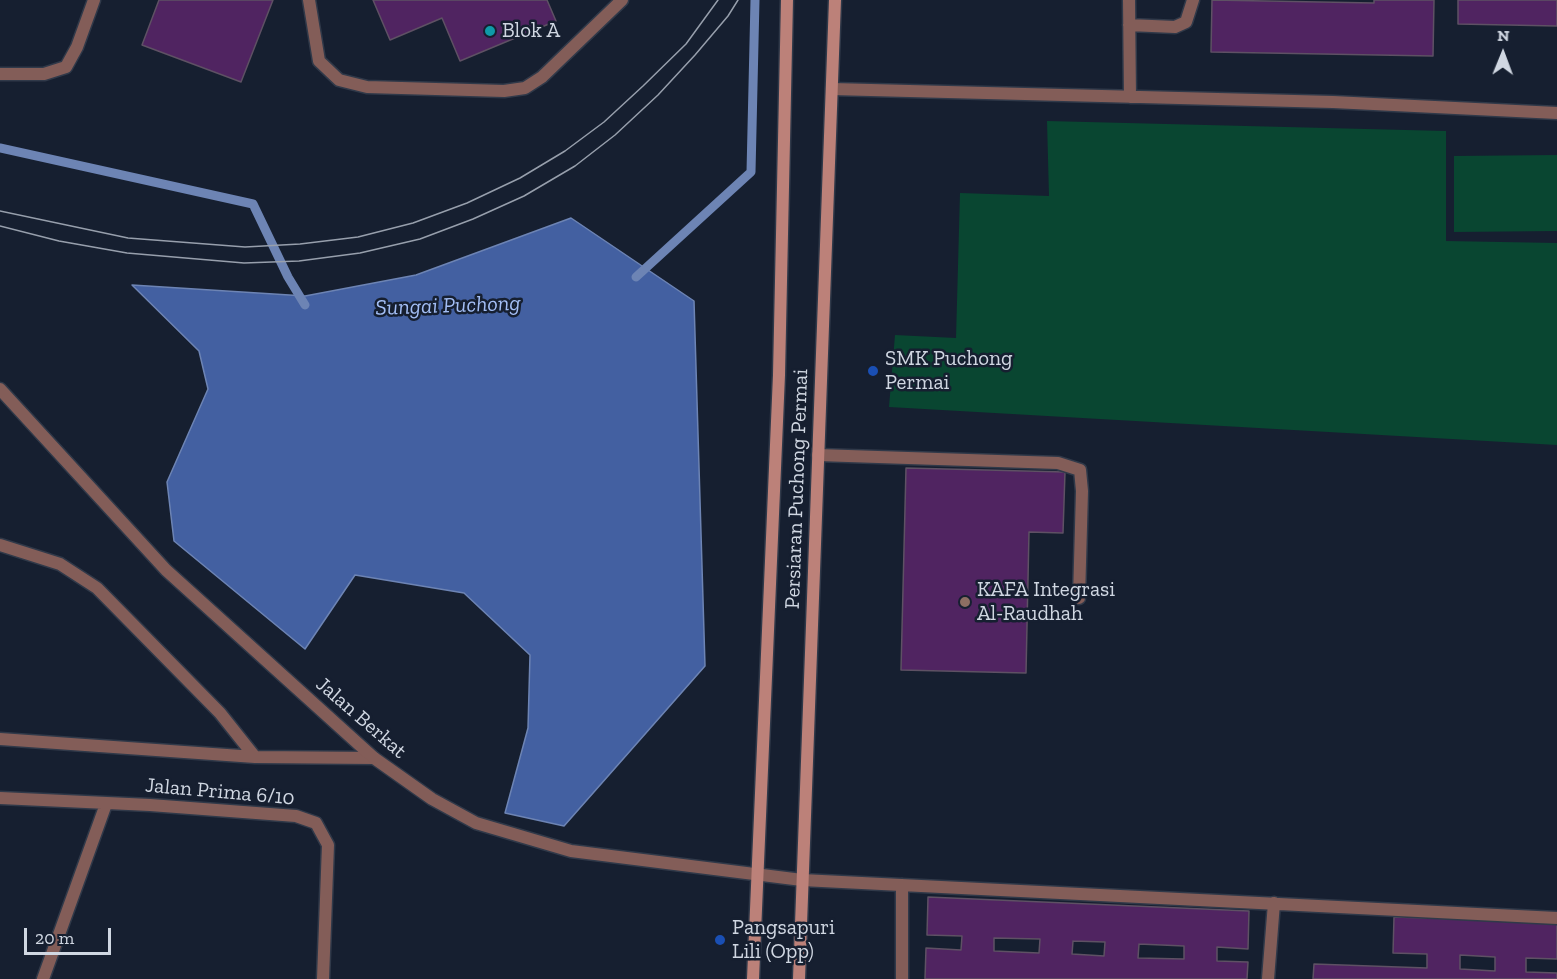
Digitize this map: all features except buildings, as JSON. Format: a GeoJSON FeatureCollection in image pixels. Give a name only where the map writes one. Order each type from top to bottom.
{"type":"FeatureCollection","features":[{"type":"Feature","properties":{"kind":"main road","name":"Persiaran Puchong Permai"},"geometry":{"type":"LineString","coordinates":[[753,979],[779,375],[787,0]]}},
{"type":"Feature","properties":{"kind":"main road","name":"Persiaran Puchong Permai"},"geometry":{"type":"LineString","coordinates":[[799,979],[835,0]]}},
{"type":"Feature","properties":{"kind":"street"},"geometry":{"type":"LineString","coordinates":[[0,74],[44,74],[66,67],[94,0]]}},
{"type":"Feature","properties":{"kind":"street"},"geometry":{"type":"LineString","coordinates":[[309,0],[319,62],[339,80],[367,87],[504,91],[525,88],[542,77],[622,0]]}},
{"type":"Feature","properties":{"kind":"street"},"geometry":{"type":"LineString","coordinates":[[1129,0],[1130,97]]}},
{"type":"Feature","properties":{"kind":"street"},"geometry":{"type":"LineString","coordinates":[[1129,25],[1174,27],[1186,22],[1193,0]]}},
{"type":"Feature","properties":{"kind":"street"},"geometry":{"type":"LineString","coordinates":[[832,89],[1334,102],[1557,113]]}},
{"type":"Feature","properties":{"kind":"street","name":"Jalan Berkat"},"geometry":{"type":"LineString","coordinates":[[0,389],[166,570],[374,758],[432,799],[476,823],[571,851],[802,880],[1557,918]]}},
{"type":"Feature","properties":{"kind":"street"},"geometry":{"type":"LineString","coordinates":[[818,454],[1058,463],[1080,470],[1082,490],[1079,598]]}},
{"type":"Feature","properties":{"kind":"street"},"geometry":{"type":"LineString","coordinates":[[0,545],[60,564],[97,588],[220,713],[255,757]]}},
{"type":"Feature","properties":{"kind":"street"},"geometry":{"type":"LineString","coordinates":[[0,739],[255,757],[374,758]]}},
{"type":"Feature","properties":{"kind":"street","name":"Jalan Prima 6/10"},"geometry":{"type":"LineString","coordinates":[[0,798],[150,805],[296,816],[316,823],[328,845],[323,979]]}},
{"type":"Feature","properties":{"kind":"street"},"geometry":{"type":"LineString","coordinates":[[43,979],[106,804]]}},
{"type":"Feature","properties":{"kind":"street"},"geometry":{"type":"LineString","coordinates":[[902,885],[902,979]]}},
{"type":"Feature","properties":{"kind":"street"},"geometry":{"type":"LineString","coordinates":[[1268,979],[1274,903]]}},
{"type":"Feature","properties":{"kind":"green space"},"geometry":{"type":"Polygon","coordinates":[[[1047,121],[1446,131],[1446,241],[1557,243],[1557,445],[889,407],[895,335],[956,338],[960,193],[1049,196],[1047,121]]]}},
{"type":"Feature","properties":{"kind":"green space"},"geometry":{"type":"Polygon","coordinates":[[[1557,155],[1557,231],[1454,232],[1454,156],[1557,155]]]}},
{"type":"Feature","properties":{"kind":"water"},"geometry":{"type":"Polygon","coordinates":[[[571,218],[694,301],[705,666],[564,826],[505,813],[528,728],[530,655],[464,593],[355,575],[305,649],[174,541],[167,482],[208,389],[199,351],[132,285],[305,296],[416,275],[571,218]]]}},
{"type":"Feature","properties":{"kind":"waterway","name":"Sungai Puchong"},"geometry":{"type":"LineString","coordinates":[[636,277],[751,172],[755,0]]}},
{"type":"Feature","properties":{"kind":"waterway","name":"Sungai Puchong"},"geometry":{"type":"LineString","coordinates":[[0,148],[253,204],[288,277],[305,305]]}},
{"type":"Feature","properties":{"kind":"tram line"},"geometry":{"type":"LineString","coordinates":[[0,211],[128,238],[245,247],[300,244],[358,237],[413,223],[467,203],[520,178],[565,151],[604,122],[686,44],[718,0]]}},
{"type":"Feature","properties":{"kind":"tram line"},"geometry":{"type":"LineString","coordinates":[[0,226],[59,241],[127,253],[244,263],[299,261],[360,253],[420,239],[524,196],[575,166],[615,135],[658,95],[728,16],[738,0]]}},
{"type":"Feature","properties":{"kind":"place","name":"Blok A"},"geometry":{"type":"Point","coordinates":[490,31]}},
{"type":"Feature","properties":{"kind":"place","name":"SMK Puchong Permai"},"geometry":{"type":"Point","coordinates":[873,371]}},
{"type":"Feature","properties":{"kind":"place","name":"KAFA Integrasi Al-Raudhah"},"geometry":{"type":"Point","coordinates":[965,602]}},
{"type":"Feature","properties":{"kind":"place","name":"Pangsapuri Lili (Opp)"},"geometry":{"type":"Point","coordinates":[720,940]}}]}
